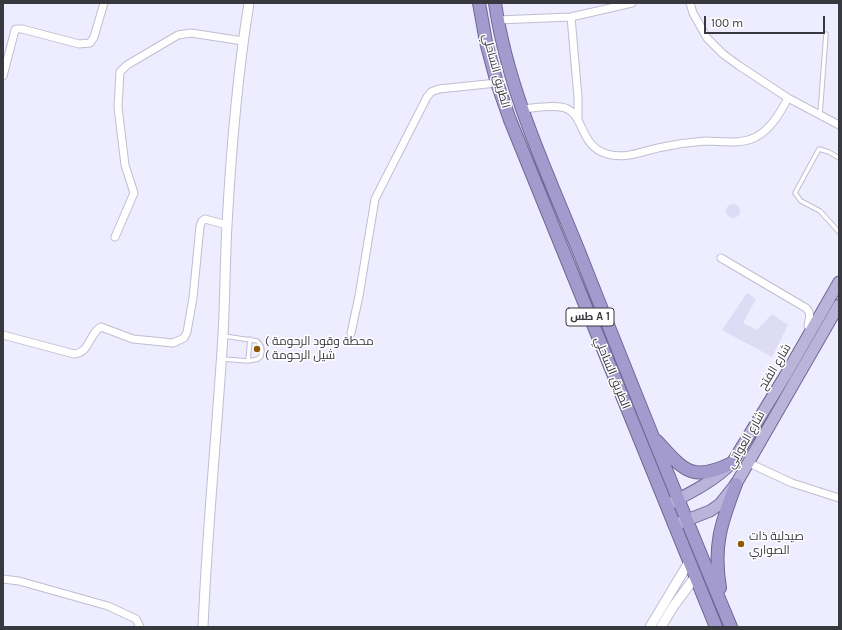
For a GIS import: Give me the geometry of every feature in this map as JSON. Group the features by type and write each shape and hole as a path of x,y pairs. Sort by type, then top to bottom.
{"highway":[{"name":"الطريق الساحلي","path":"480,3 486,42 497,83 513,127 716,627"},
{"name":"الطريق الساحلي","path":"496,3 506,58 522,109 652,436 731,627"},
{"path":"652,436 681,466 689,471 698,473 707,472 732,463"},
{"path":"722,607 718,577 718,537 724,515 736,484"}],"main road":[{"name":"شارع الفتح","path":"667,505 720,475 732,463 786,376 839,282"},
{"name":"شارع العواتي","path":"674,525 710,511 720,504 736,484 839,305"}],"street":[{"path":"3,76 16,29 22,29 79,44 90,43 94,37 104,3"},
{"path":"203,627 205,576 223,336 227,225 235,110 249,3"},
{"path":"498,20 571,17 608,6 632,3"},
{"path":"690,3 693,13 706,38 738,66 788,98 839,125"},
{"path":"571,17 578,97 578,118 586,138 593,147 605,154 617,157 628,156 663,147 693,142 746,141 757,137 768,128 780,114 788,98"},
{"path":"115,237 134,193 125,165 118,107 120,72 127,65 178,35 191,33 243,41"},
{"path":"351,333 359,296 375,199 427,97 432,92 439,89 497,83"},
{"path":"522,109 553,106 563,107 572,112 578,118"},
{"path":"3,335 74,354 79,354 84,350 97,330 102,327 132,339 174,343 180,341 184,338 187,332 193,298 200,226 202,221 205,219 227,225"},
{"path":"721,258 806,308 810,316 808,326 811,331"},
{"path":"749,463 792,483 839,498"},
{"path":"650,627 689,562"},
{"path":"661,627 673,607 695,577"},
{"path":"3,580 19,581 108,606 136,619 140,627"}],"lane":[{"path":"820,114 826,34"},
{"path":"839,158 829,152 819,149 795,193 801,201 820,211 839,232"},
{"path":"221,359 248,361 261,356 262,351 260,343 250,339 223,336"},
{"path":"248,361 250,339"}],"shaded area":[{"path":"733,204 738,206 740,211 738,216 733,218 728,216 726,211 728,206"},
{"path":"747,293 756,299 743,323 757,330 772,314 788,325 772,357 722,330"}],"place":[{"name":"( محطة وقود الرحومة ( شيل الرحومة","path":"257,349"},
{"name":"صيدلية ذات الصواري","path":"741,544"}]}
